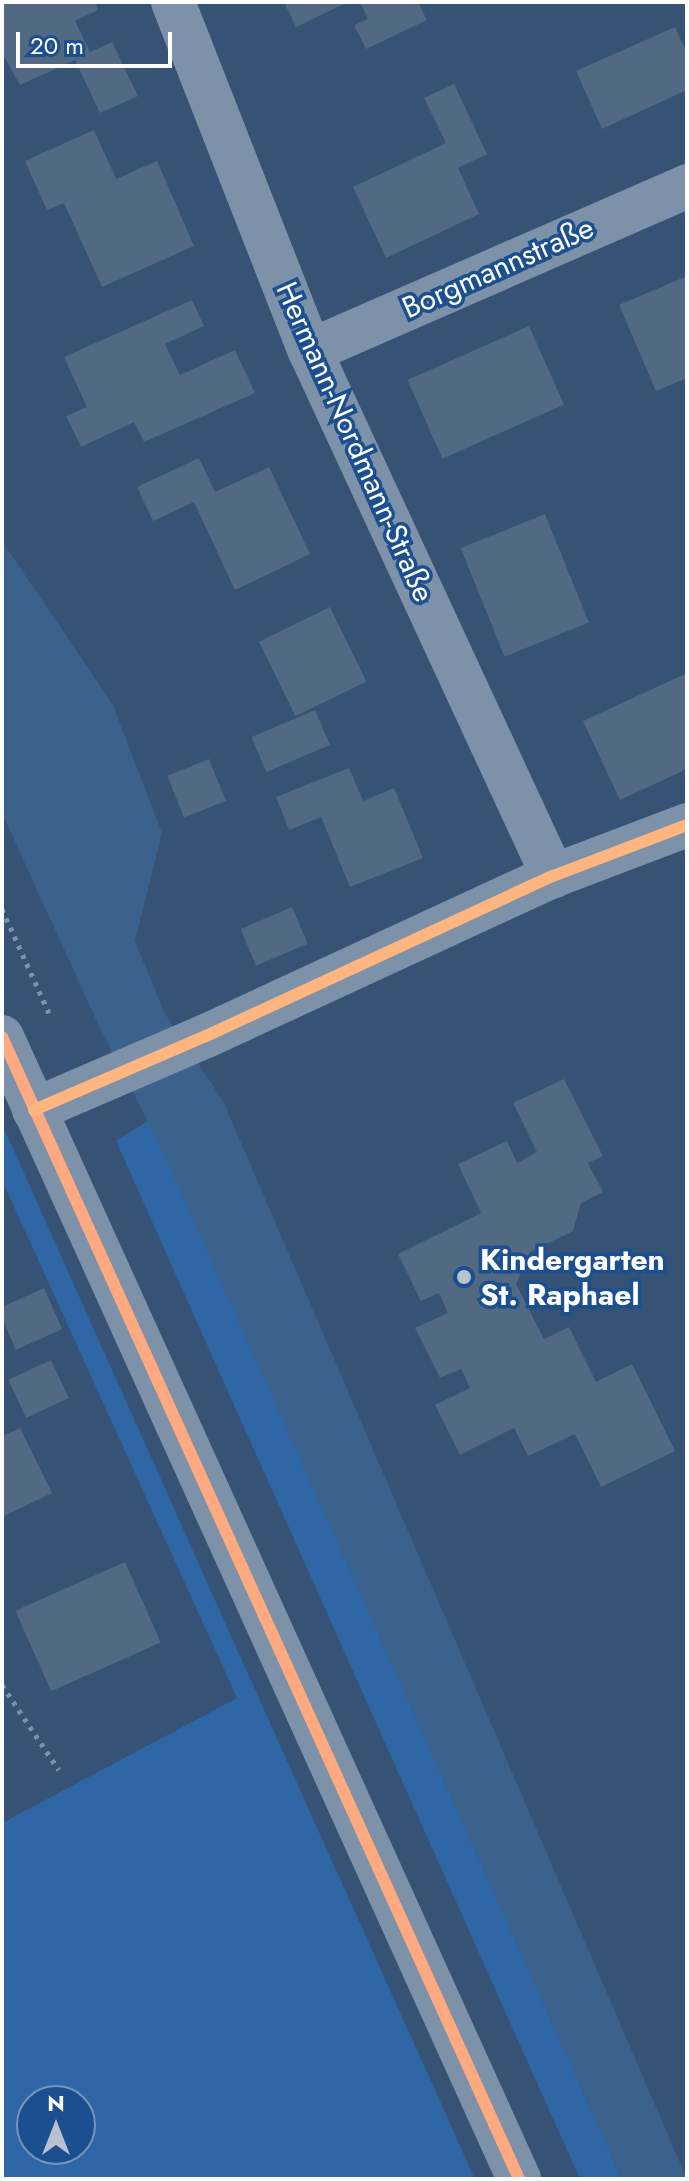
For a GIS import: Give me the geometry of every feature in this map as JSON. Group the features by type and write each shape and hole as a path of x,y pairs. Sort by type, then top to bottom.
{"street":[{"name":"Hermann-Nordmann-Straße","path":"173,2 310,351 553,876"},
{"name":"Borgmannstraße","path":"310,351 687,186"},
{"path":"34,1110 206,1036 553,876 687,825"},
{"path":"2,1037 519,2179"}],"path":[{"path":"2,1685 59,1770"}],"shaded area":[{"path":"2,541 113,705 162,833 135,941 164,1012 223,1101 687,2179 622,2179 157,1139 99,1026 2,813"},
{"path":"148,1121 622,2179 580,2179 116,1141"},
{"path":"2,1124 475,2179 2,2179 2,1823 237,1698 2,1180"}],"building":[{"path":"2,2 95,2 98,10 75,21 90,52 112,42 138,96 100,113 75,60 20,85 2,53"},
{"path":"284,2 348,2 296,27"},
{"path":"360,2 418,2 427,20 366,49 354,25 368,19"},
{"path":"675,27 687,53 687,90 602,129 576,71"},
{"path":"454,84 487,154 458,168 479,214 386,258 353,187 446,143 424,98"},
{"path":"94,130 116,179 157,161 194,246 102,287 64,203 47,210 25,161"},
{"path":"687,276 687,378 656,391 619,305"},
{"path":"192,300 204,326 165,344 180,375 235,350 255,393 144,442 134,422 81,447 66,416 87,407 64,357"},
{"path":"529,326 564,405 442,459 407,380"},
{"path":"199,458 215,492 269,467 310,554 235,590 194,502 153,521 137,487"},
{"path":"545,514 589,622 504,657 461,548"},
{"path":"330,607 366,682 295,716 259,642"},
{"path":"687,673 687,769 620,800 583,721"},
{"path":"315,710 330,745 266,772 251,737"},
{"path":"209,759 226,801 184,818 167,776"},
{"path":"349,768 363,801 394,788 423,858 350,887 321,817 289,830 276,797"},
{"path":"292,907 308,944 256,966 240,929"},
{"name":"Kindergarten St. Raphael","path":"564,1079 603,1156 588,1163 603,1192 581,1203 573,1231 530,1252 516,1284 544,1339 569,1327 596,1382 632,1364 675,1451 601,1487 575,1434 528,1456 514,1428 460,1455 435,1405 470,1388 461,1369 440,1378 415,1328 448,1313 439,1293 421,1301 398,1254 481,1213 458,1164 507,1141 517,1163 537,1152 513,1103"},
{"path":"44,1288 62,1329 16,1350 2,1318 2,1307"},
{"path":"51,1360 69,1398 26,1418 8,1380"},
{"path":"20,1428 52,1493 2,1517 2,1436"},
{"path":"125,1562 161,1642 51,1691 15,1611"}],"transit line":[{"path":"34,1110 206,1036 553,876 687,825"},
{"path":"2,1037 519,2179"}],"place":[{"name":"Kindergarten St. Raphael","path":"464,1277"}]}
